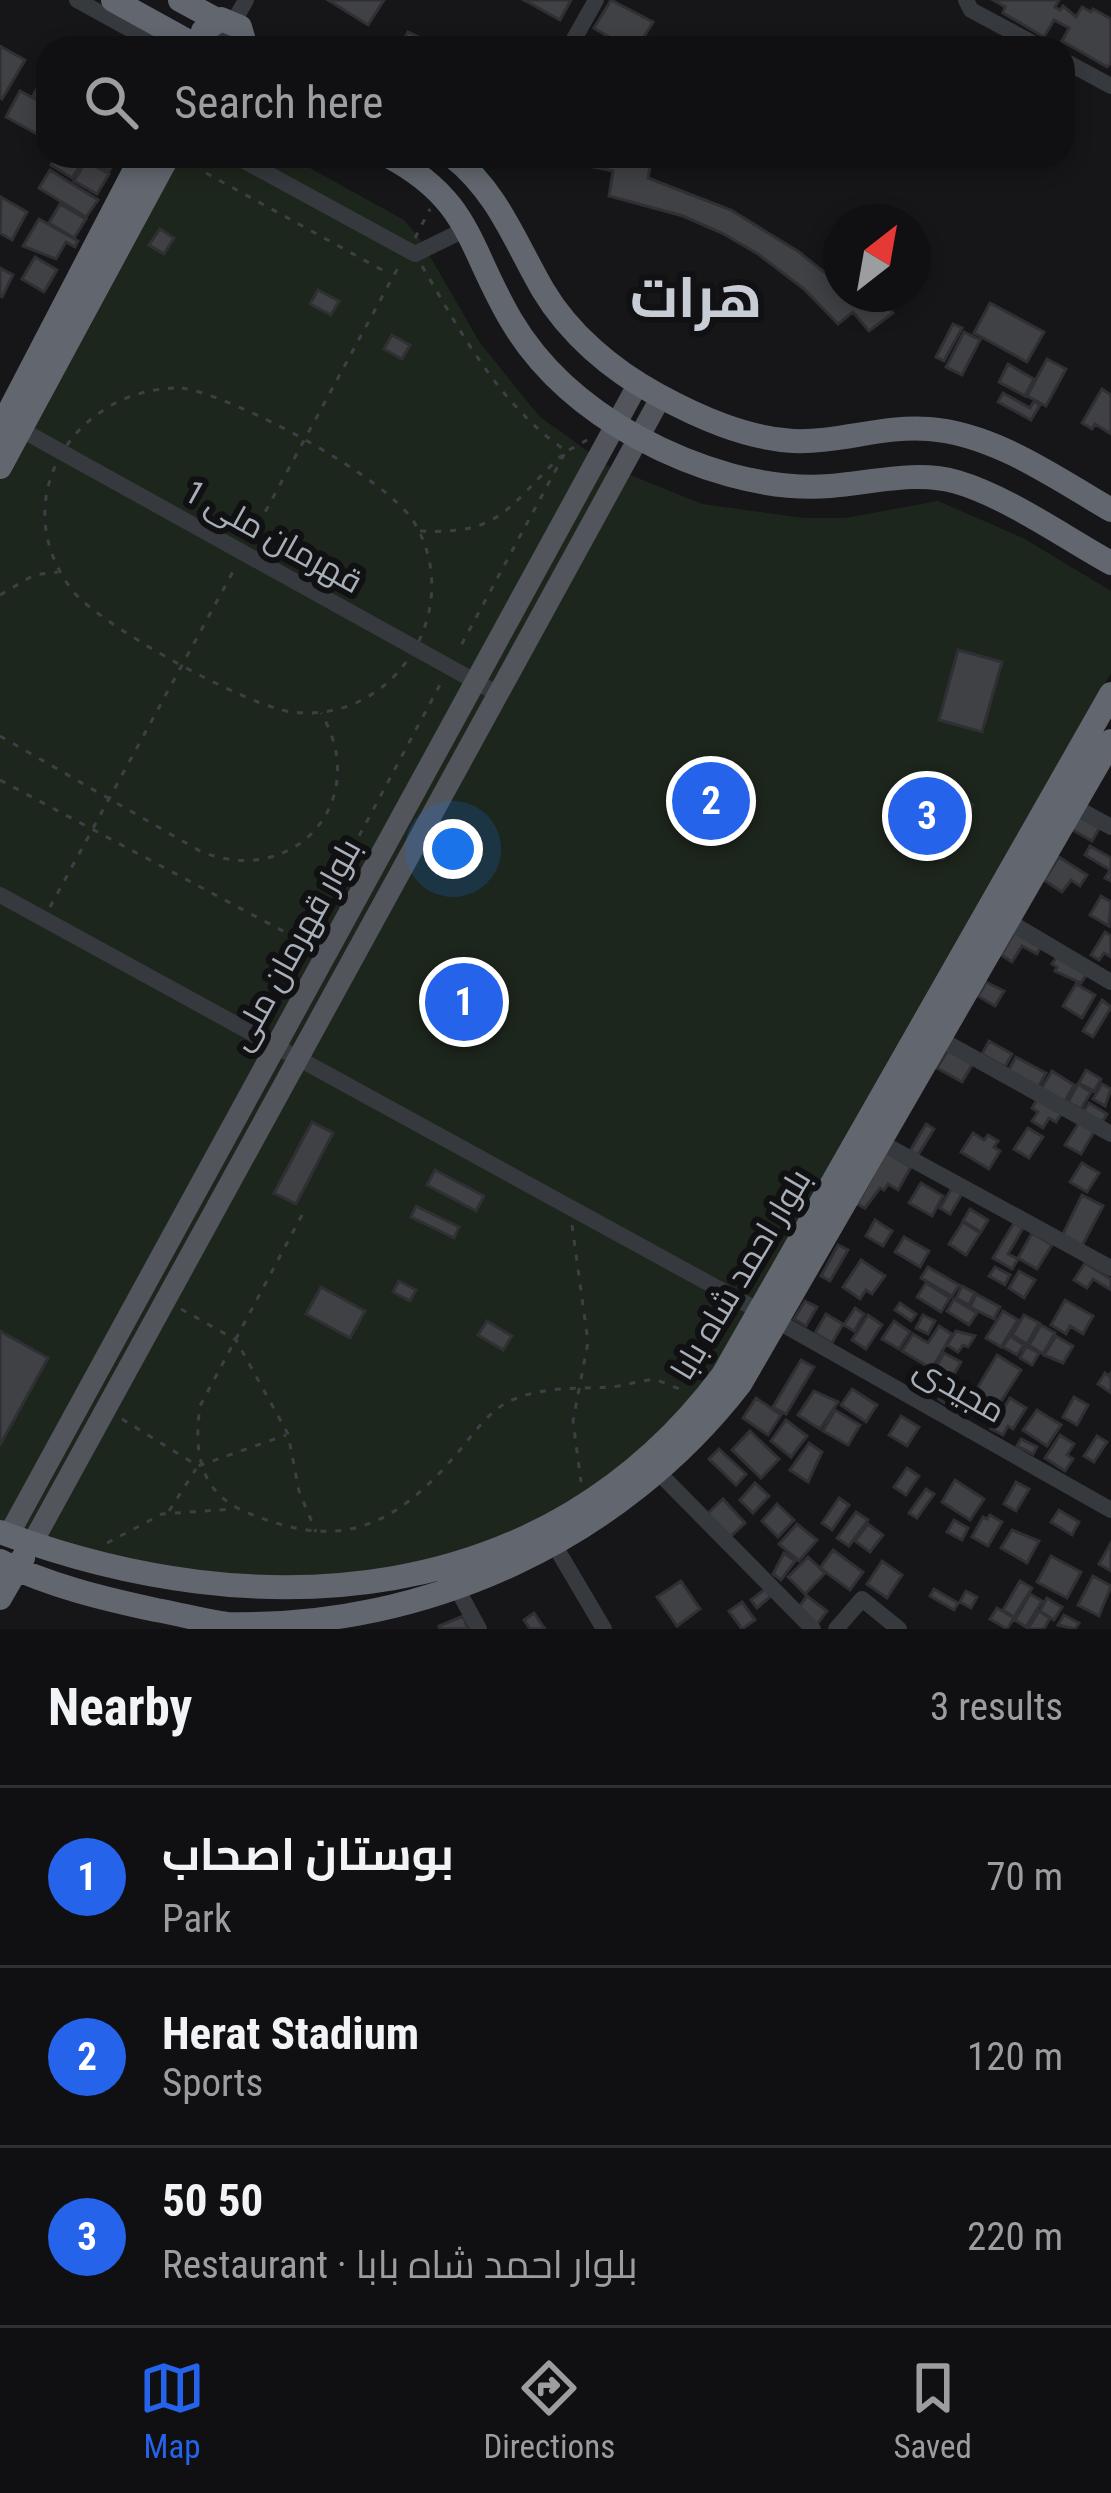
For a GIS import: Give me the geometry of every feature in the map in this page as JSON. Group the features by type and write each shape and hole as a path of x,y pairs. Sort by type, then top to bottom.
{"highway":[{"path":"113,0 230,30"},
{"path":"180,0 230,30"},
{"path":"0,467 6,424 136,168"},
{"path":"6,424 161,168"},
{"path":"406,168 440,191 468,228 493,286 537,358 592,410 639,438 683,460 777,484 823,487 917,476 955,481 1111,563"},
{"path":"463,168 494,200 546,295 575,332 661,397 731,428 795,441 929,429 968,436 1026,460 1111,510"},
{"name":"بلوار احمد شاه بابا","path":"9,1550 122,1603 230,1624 334,1626 460,1594 558,1551 660,1474 720,1409 1111,694"},
{"name":"بلوار احمد شاه بابا","path":"9,1550 230,1601 316,1602 394,1592 457,1576 590,1506 666,1440 770,1317 880,1142 1111,741"},
{"path":"0,1598 9,1550"}],"main road":[{"name":"بلوار قهرمان ملی","path":"9,1550 276,1046 638,384"},
{"path":"9,1550 106,1409 661,397"}],"street":[{"path":"77,0 142,36"},
{"path":"575,36 596,0"},
{"path":"966,0 971,10 1020,36"},
{"path":"1075,66 1111,86"},
{"path":"257,168 415,254 468,228"},
{"name":"قهرمان ملی 1","path":"6,424 498,694"},
{"path":"1073,806 1111,827"},
{"name":"مجیدی","path":"0,895 770,1317 1111,1510"},
{"path":"1006,920 1111,982"},
{"path":"938,1038 1111,1134"},
{"path":"880,1142 1111,1268"},
{"path":"660,1474 813,1629"},
{"path":"558,1551 604,1629"},
{"path":"460,1594 479,1629"},
{"path":"836,1629 862,1598 898,1629"}],"path":[{"path":"206,173 384,271"},
{"path":"415,254 492,381 530,426 566,452"},
{"path":"418,531 478,529 496,520 566,452 616,424"},
{"path":"259,1023 566,452"},
{"path":"0,595 34,575 60,572"},
{"path":"0,736 200,851 228,861 258,861 299,845 320,824 334,798 338,754 321,713"},
{"path":"0,780 327,954"},
{"path":"569,1206 588,1342 573,1421 580,1478 590,1506"},
{"path":"198,1466 195,1441 200,1406 302,1215"},
{"path":"165,1300 236,1340 288,1435 299,1491 316,1534"},
{"path":"104,1545 168,1513 238,1509 316,1534 380,1521 421,1492 487,1419 510,1401 560,1387 656,1380 705,1399"},
{"path":"106,1409 198,1466 238,1509"},
{"path":"168,1513 198,1466 288,1435"}],"shaded area":[{"path":"170,168 310,168 404,220 420,239 480,343 539,416 608,466 702,504 803,518 846,518 938,501 1023,538 1111,591 1111,673 715,1376 591,1500 361,1591 312,1599 235,1594 0,1522 0,474"}],"building":[{"path":"328,0 384,0 368,25"},
{"path":"524,0 571,0 560,20"},
{"path":"611,0 653,22 644,36 607,36 594,28"},
{"path":"993,0 1059,0 1055,7 1063,6 1076,17 1082,7 1093,9 1111,19 1111,63 1107,67 1075,49 1075,36 1065,36 1069,28 1054,20 1042,36 1003,13 1005,7"},
{"path":"0,46 25,60 2,99 0,98"},
{"path":"20,91 36,100 36,133 6,117"},
{"path":"56,168 79,168 72,178"},
{"path":"82,168 109,174 97,194 74,181"},
{"path":"599,168 650,168 648,178 731,210 823,271 823,309 758,254 722,233 683,216 609,196 613,171"},
{"path":"50,170 98,200 86,217 39,188"},
{"path":"1,197 27,212 12,240 0,233"},
{"path":"60,204 86,219 74,238 49,223"},
{"path":"39,219 78,241 75,247 66,242 56,259 23,246"},
{"path":"160,229 174,238 164,254 149,245"},
{"path":"35,257 57,270 44,292 22,279"},
{"path":"0,268 13,275 2,297 0,296"},
{"path":"318,290 339,301 331,315 310,304"},
{"path":"990,303 1044,332 1027,362 974,333"},
{"path":"826,312 853,312 838,324"},
{"path":"853,312 893,313 869,331"},
{"path":"953,324 962,328 944,361 936,357"},
{"path":"964,332 980,340 962,375 946,367"},
{"path":"392,335 410,345 402,359 384,349"},
{"path":"1047,359 1066,369 1046,406 1027,396"},
{"path":"1008,364 1034,379 1025,396 999,382"},
{"path":"1102,389 1111,395 1111,434 1095,424 1092,429 1082,423"},
{"path":"1003,393 1030,408 1034,401 1040,405 1031,420 998,402"},
{"path":"958,650 1002,662 982,732 939,720"},
{"path":"942,788 973,805 943,859 912,842"},
{"path":"1079,815 1100,827 1092,841 1071,829"},
{"path":"1090,846 1111,858 1111,881 1105,878 1110,870 1085,855"},
{"path":"1059,857 1087,875 1080,886 1071,880 1062,892 1044,880"},
{"path":"1101,896 1111,902 1109,926 1090,915"},
{"path":"1015,931 1041,946 1037,954 1022,946 1012,962 1001,955"},
{"path":"1105,932 1111,936 1111,957 1104,953 1099,960 1091,955"},
{"path":"1058,955 1087,974 1081,983 1055,971 1052,964"},
{"path":"986,982 1004,991 995,1006 978,996"},
{"path":"1076,984 1095,995 1082,1018 1063,1006"},
{"path":"1102,1000 1111,1007 1093,1037 1083,1031"},
{"path":"989,1041 1012,1054 1005,1067 982,1054"},
{"path":"949,1048 974,1062 962,1082 937,1068"},
{"path":"1016,1057 1046,1073 1038,1088 1008,1071"},
{"path":"1086,1070 1101,1079 1094,1091 1079,1083"},
{"path":"1052,1071 1074,1085 1064,1103 1041,1089"},
{"path":"1078,1084 1091,1092 1081,1109 1068,1102"},
{"path":"1102,1084 1111,1089 1105,1106 1093,1099"},
{"path":"1038,1098 1062,1113 1056,1122 1049,1118 1043,1128 1032,1121"},
{"path":"1089,1103 1107,1114 1102,1123 1083,1112"},
{"path":"1080,1121 1095,1130 1081,1154 1065,1145"},
{"path":"312,1122 333,1133 296,1204 274,1193"},
{"path":"926,1124 934,1129 918,1155 910,1151"},
{"path":"1028,1128 1043,1137 1029,1158 1014,1149"},
{"path":"973,1133 998,1141 994,1147 1000,1151 989,1169 961,1152"},
{"path":"886,1152 911,1167 898,1190 888,1184 880,1188 865,1208 857,1204"},
{"path":"1082,1163 1099,1173 1087,1192 1070,1182"},
{"path":"435,1170 484,1196 476,1211 427,1185"},
{"path":"921,1183 943,1196 932,1216 909,1203"},
{"path":"952,1188 962,1194 950,1214 940,1208"},
{"path":"1082,1195 1103,1206 1082,1246 1062,1236"},
{"path":"416,1206 459,1227 454,1238 411,1217"},
{"path":"970,1209 988,1220 981,1232 963,1221"},
{"path":"875,1220 892,1231 883,1246 866,1236"},
{"path":"963,1222 980,1233 966,1255 949,1244"},
{"path":"1014,1223 1023,1228 1008,1254 1018,1259 1012,1269 993,1258"},
{"path":"1032,1233 1052,1245 1037,1269 1018,1258"},
{"path":"904,1237 929,1251 920,1267 895,1252"},
{"path":"838,1245 848,1250 830,1281 821,1276"},
{"path":"861,1260 885,1276 872,1294 866,1290 860,1299 843,1287"},
{"path":"1085,1263 1111,1279 1111,1290 1093,1279 1087,1288 1074,1280"},
{"path":"928,1267 959,1285 952,1296 921,1278"},
{"path":"995,1267 1010,1275 1005,1285 989,1276"},
{"path":"1019,1271 1035,1280 1024,1298 1009,1288"},
{"path":"399,1281 416,1290 410,1301 393,1292"},
{"path":"926,1283 950,1298 941,1312 917,1297"},
{"path":"962,1286 975,1293 969,1305 956,1298"},
{"path":"321,1287 365,1311 350,1338 306,1314"},
{"path":"976,1294 1000,1307 994,1319 970,1307"},
{"path":"954,1299 977,1313 969,1325 947,1311"},
{"path":"1065,1300 1093,1316 1083,1334 1070,1326 1066,1334 1051,1325"},
{"path":"805,1301 817,1307 806,1326 794,1319"},
{"path":"900,1303 916,1314 911,1321 895,1310"},
{"path":"855,1308 864,1314 854,1331 844,1325"},
{"path":"1003,1311 1018,1320 1001,1347 986,1338"},
{"path":"826,1314 843,1324 832,1343 815,1333"},
{"path":"868,1315 882,1325 866,1349 852,1340"},
{"path":"923,1315 935,1321 928,1334 916,1328"},
{"path":"1024,1315 1039,1323 1027,1344 1012,1335"},
{"path":"487,1321 512,1336 503,1350 478,1335"},
{"path":"894,1321 910,1332 899,1349 882,1339"},
{"path":"1041,1325 1055,1333 1043,1354 1029,1345"},
{"path":"939,1326 952,1334 932,1369 902,1351 913,1334 928,1343"},
{"path":"0,1331 48,1358 0,1445"},
{"path":"956,1331 975,1336 958,1352 947,1345"},
{"path":"1010,1336 1024,1345 1017,1355 1003,1347"},
{"path":"1056,1336 1073,1346 1063,1363 1044,1355"},
{"path":"1026,1346 1039,1353 1032,1365 1020,1358"},
{"path":"944,1353 961,1362 949,1383 932,1373"},
{"path":"997,1355 1021,1370 998,1406 975,1392"},
{"path":"801,1360 814,1367 786,1414 773,1407"},
{"path":"1105,1373 1111,1373 1111,1393 1098,1384"},
{"path":"947,1388 967,1401 960,1413 939,1399"},
{"path":"852,1389 877,1405 866,1422 841,1405"},
{"path":"814,1391 838,1402 820,1429 798,1415"},
{"path":"1074,1397 1088,1405 1077,1425 1063,1417"},
{"path":"756,1398 781,1415 768,1435 743,1418"},
{"path":"1010,1398 1026,1408 1013,1429 1008,1426 1003,1435 991,1429"},
{"path":"835,1410 860,1425 848,1445 823,1431"},
{"path":"1037,1410 1061,1425 1047,1446 1023,1430"},
{"path":"901,1416 919,1427 907,1446 889,1435"},
{"path":"786,1420 807,1436 791,1457 771,1441"},
{"path":"750,1431 779,1459 761,1478 732,1450"},
{"path":"1060,1435 1074,1444 1067,1455 1073,1459 1065,1471 1045,1458"},
{"path":"1097,1436 1107,1442 1094,1462 1084,1456"},
{"path":"1021,1439 1037,1447 1033,1454 1017,1446"},
{"path":"809,1443 822,1452 808,1482 790,1470"},
{"path":"719,1449 746,1474 736,1485 709,1459"},
{"path":"907,1468 919,1476 906,1495 894,1487"},
{"path":"955,1480 984,1499 970,1520 942,1502"},
{"path":"1016,1482 1029,1489 1016,1511 1004,1504"},
{"path":"755,1483 769,1496 753,1513 740,1500"},
{"path":"926,1489 934,1494 917,1518 909,1513"},
{"path":"839,1498 849,1505 832,1530 822,1523"},
{"path":"723,1499 745,1523 728,1539 706,1515"},
{"path":"777,1504 794,1520 778,1537 762,1521"},
{"path":"1059,1510 1079,1522 1072,1535 1051,1522"},
{"path":"856,1512 868,1520 849,1546 837,1538"},
{"path":"990,1515 1002,1522 988,1546 972,1537 983,1517"},
{"path":"954,1520 968,1528 962,1540 947,1532"},
{"path":"797,1524 817,1540 799,1561 779,1544"},
{"path":"868,1524 883,1535 870,1552 855,1541"},
{"path":"1012,1530 1039,1541 1027,1563 1001,1548"},
{"path":"1111,1543 1111,1571 1099,1564"},
{"path":"833,1550 863,1572 850,1590 820,1568"},
{"path":"784,1553 795,1561 781,1580 773,1574"},
{"path":"1051,1556 1081,1572 1067,1598 1037,1582"},
{"path":"808,1557 825,1573 805,1594 788,1577"},
{"path":"882,1561 902,1575 887,1598 867,1584"},
{"path":"1093,1576 1111,1586 1099,1616 1078,1605"},
{"path":"681,1581 700,1609 677,1626 657,1597"},
{"path":"1020,1581 1032,1588 1014,1617 1003,1610"},
{"path":"765,1589 771,1596 757,1608 751,1600"},
{"path":"934,1589 958,1603 954,1610 930,1596"},
{"path":"966,1591 977,1597 971,1608 960,1602"},
{"path":"1030,1594 1042,1601 1026,1627 1015,1620"},
{"path":"807,1596 827,1611 815,1627 795,1612"},
{"path":"1047,1598 1062,1607 1054,1620 1040,1611"},
{"path":"742,1602 755,1620 742,1629 729,1611"},
{"path":"997,1608 1014,1618 1007,1629 990,1619"},
{"path":"1039,1611 1050,1618 1044,1629 1028,1629"},
{"path":"534,1613 545,1629 530,1629 524,1620"},
{"path":"1064,1615 1079,1623 1075,1629 1058,1625"},
{"path":"463,1616 468,1629 440,1629 439,1626"}],"place":[{"name":"Herat Stadium","path":"711,801"},
{"name":"50 50","path":"927,816"},
{"name":"بوستان اصحاب","path":"464,1002"}],"district":[{"name":"هرات","path":"696,297"}]}
